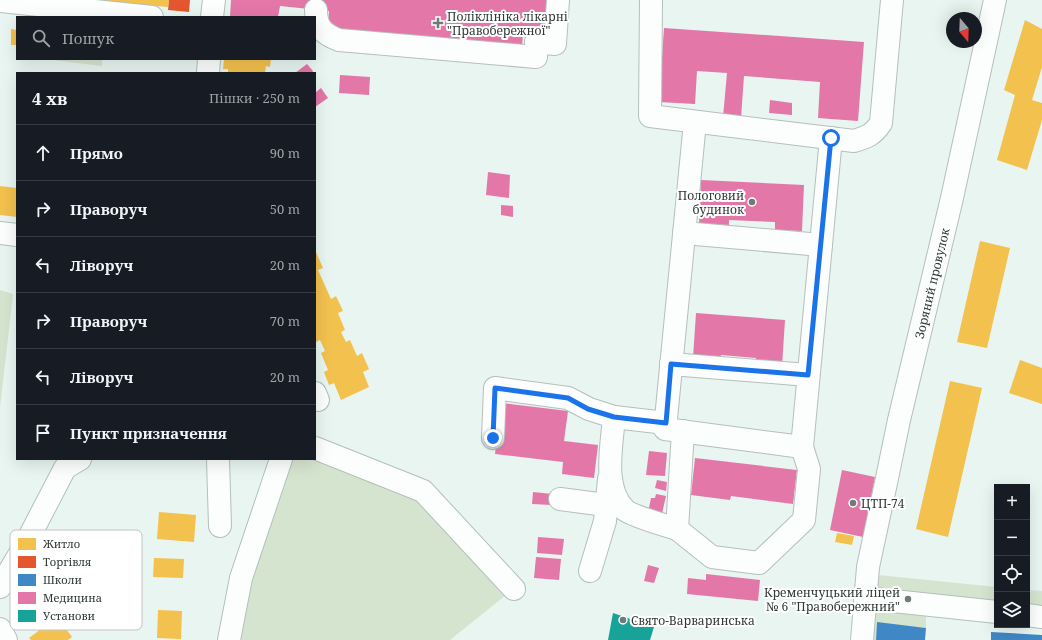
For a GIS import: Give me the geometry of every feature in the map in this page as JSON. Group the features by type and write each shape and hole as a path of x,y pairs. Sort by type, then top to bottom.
{"street":[{"path":"212,16 214,0"},
{"path":"316,10 316,19 321,28 329,36 339,40 536,57 536,42 555,44 558,0"},
{"path":"651,0 650,116 854,141 865,138 875,132 881,123 892,0"},
{"name":"Зоряний провулок","path":"862,640 868,567 899,420 952,198 995,0"},
{"path":"0,1 142,16"},
{"path":"208,72 209,60"},
{"path":"677,529 671,364 695,122"},
{"path":"609,478 614,494 625,510 677,529 712,557 759,563 804,520 809,469 802,447 831,138"},
{"path":"0,233 16,235"},
{"path":"684,233 821,245"},
{"path":"671,364 808,375"},
{"path":"493,438 495,388 568,398 588,409 614,417 802,447"},
{"path":"590,571 605,521 614,417"},
{"path":"316,448 423,491 514,589"},
{"path":"33,530 65,468 78,460"},
{"path":"218,460 220,526"},
{"path":"229,640 241,578 281,460"},
{"path":"560,499 606,504"},
{"path":"0,587 10,570"},
{"path":"865,598 994,612"},
{"path":"1030,615 1042,617"},
{"path":"0,629 6,640"}],"green space":[{"path":"52,60 102,60 102,66"},
{"path":"0,290 13,294 0,408"},
{"path":"316,459 418,495 506,595 450,640 228,640 291,460"},
{"path":"868,574 994,587 994,612 926,605 926,628 877,623 876,640 862,640"},
{"path":"1030,590 1042,591 1042,617 1030,615"}],"building: Житло":[{"path":"89,0 169,0 168,7 145,5 145,10"},
{"path":"1025,20 1042,29 1042,67 1032,100 1042,103 1042,120 1027,170 997,160 1015,95 1004,90"},
{"path":"11,29 16,30 16,45 11,45"},
{"path":"224,60 271,60 270,67 266,66 265,72 228,72 228,69 223,69"},
{"path":"0,186 16,188 16,217 0,215"},
{"path":"980,241 1010,248 987,348 957,342"},
{"path":"316,252 323,268 318,270 331,299 336,296 343,311 338,313 345,330 341,332 346,342 350,340 357,356 362,353 369,369 363,372 369,387 341,400 334,383 329,385 324,372 328,370 321,353 325,351 320,340 316,342"},
{"path":"1020,360 1042,368 1042,404 1009,393"},
{"path":"950,381 982,388 948,537 916,529"},
{"path":"159,512 196,515 194,542 157,539"},
{"path":"837,533 854,536 852,545 835,542"},
{"path":"154,558 184,559 183,578 153,577"},
{"path":"158,610 182,611 181,639 157,638"},
{"path":"40,630 67,630 72,637 68,640 31,640 29,638"}],"building: Торгівля":[{"path":"169,0 190,0 189,12 168,10"}],"building: Школи":[{"path":"877,622 926,628 925,640 876,640"},
{"path":"991,632 1042,635 1042,640 991,640"}],"building: Медицина":[{"name":"Поліклініка лікарні \"Правобережної\"","path":"231,0 551,0 547,35 523,33 522,48 328,29 329,11 280,6 278,16 230,16"},
{"path":"664,28 864,42 858,121 818,118 820,82 744,76 741,118 723,117 727,73 697,71 695,104 659,102"},
{"path":"307,64 313,71 312,72 296,72"},
{"path":"340,75 370,77 369,95 339,93"},
{"path":"321,88 328,98 316,106 316,92"},
{"path":"770,100 792,103 792,115 769,113"},
{"path":"488,172 510,175 509,198 486,195"},
{"name":"Пологовий будинок","path":"701,180 804,185 802,231 775,230 775,222 729,220 729,225 699,224"},
{"path":"501,205 513,206 513,217 501,215"},
{"path":"696,313 785,320 782,366 756,364 756,358 721,355 720,360 693,358"},
{"path":"501,403 568,411 564,441 598,445 594,478 562,474 563,462 495,454"},
{"path":"649,451 667,453 665,476 646,475"},
{"path":"695,458 797,470 793,504 731,496 730,500 691,495"},
{"name":"ЦТП-74","path":"842,470 875,477 863,537 830,530"},
{"path":"657,480 667,482 666,491 655,488"},
{"path":"533,492 553,494 552,505 532,504"},
{"path":"656,494 666,496 661,518 652,516 654,510 649,508 651,498 655,498"},
{"path":"538,537 564,539 562,555 537,553"},
{"path":"536,557 561,559 559,580 534,578"},
{"path":"648,565 659,568 654,583 644,581"},
{"path":"706,574 760,580 758,601 687,594 688,578 706,580"}],"building: Установи":[{"name":"Свято-Варваринська","path":"613,613 654,627 650,640 608,640"}],"place":[{"name":"Поліклініка лікарні \"Правобережної\"","path":"438,23"},
{"name":"Пологовий будинок","path":"752,202"},
{"name":"ЦТП-74","path":"853,503"},
{"name":"Кременчуцький ліцей № 6 \"Правобережний\"","path":"908,599"},
{"name":"Свято-Варваринська","path":"623,620"}],"route":[{"path":"493,438 495,388 568,398 588,409 614,417 666,423 671,364 808,375 831,138"}]}
